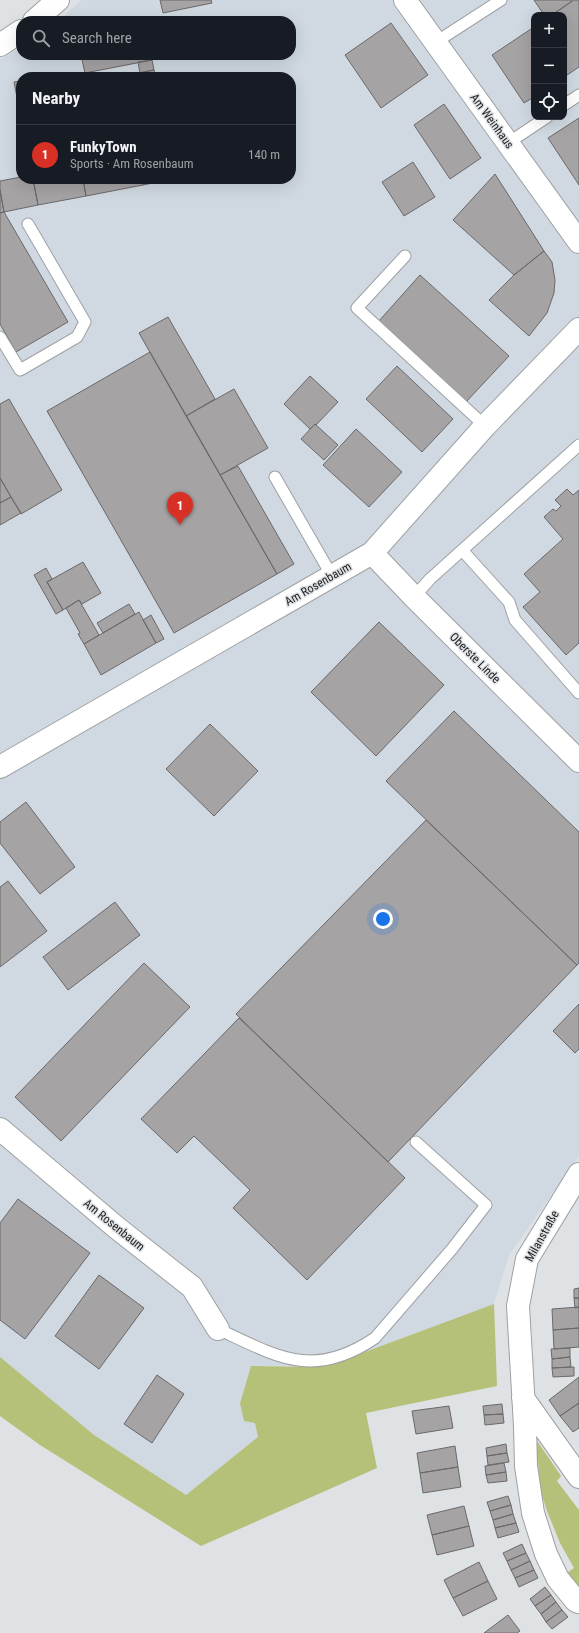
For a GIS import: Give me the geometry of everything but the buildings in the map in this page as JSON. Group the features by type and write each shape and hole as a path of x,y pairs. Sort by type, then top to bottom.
{"street":[{"path":"40,16 58,0"},
{"name":"Am Weinhaus","path":"405,0 579,242"},
{"path":"0,45 16,34"},
{"name":"Am Rosenbaum","path":"0,767 372,553 486,426 579,329"},
{"name":"Oberste Linde","path":"372,553 414,597 579,761"},
{"name":"Am Rosenbaum","path":"0,1129 117,1228 192,1286 218,1329"},
{"name":"Milanstraße","path":"579,1174 526,1259 518,1306 526,1466 533,1513 546,1554 558,1579 579,1602"},
{"path":"523,1398 579,1477"}],"lane":[{"path":"436,42 501,0"},
{"path":"567,103 579,95"},
{"path":"508,143 542,120"},
{"path":"0,337 20,370 77,337 85,322 28,224"},
{"path":"405,256 357,308 486,426"},
{"path":"414,597 430,579 579,445"},
{"path":"276,477 332,576"},
{"path":"462,550 509,602 515,620 579,693"},
{"path":"218,1329 277,1355 303,1362 320,1361 340,1356 360,1348 375,1338 452,1249 486,1205 416,1142"}],"shaded area":[{"path":"81,0 579,0 579,1156 509,1255 494,1304 338,1362 311,1367 251,1366 240,1401 244,1420 255,1423 258,1437 186,1495 94,1435 0,1357 0,59 16,51 16,60 296,60 296,16 64,16"}],"green space":[{"path":"494,1304 497,1386 366,1413 377,1468 201,1546 40,1445 0,1416 0,1357 94,1435 186,1495 258,1437 255,1423 244,1421 240,1403 251,1366 311,1367 338,1362"},
{"path":"531,1432 561,1476 557,1481 579,1510 579,1589 568,1572 574,1568 560,1543 547,1511 541,1492 538,1462 531,1460"}],"place":[{"name":"FunkyTown","path":"180,525"}]}
